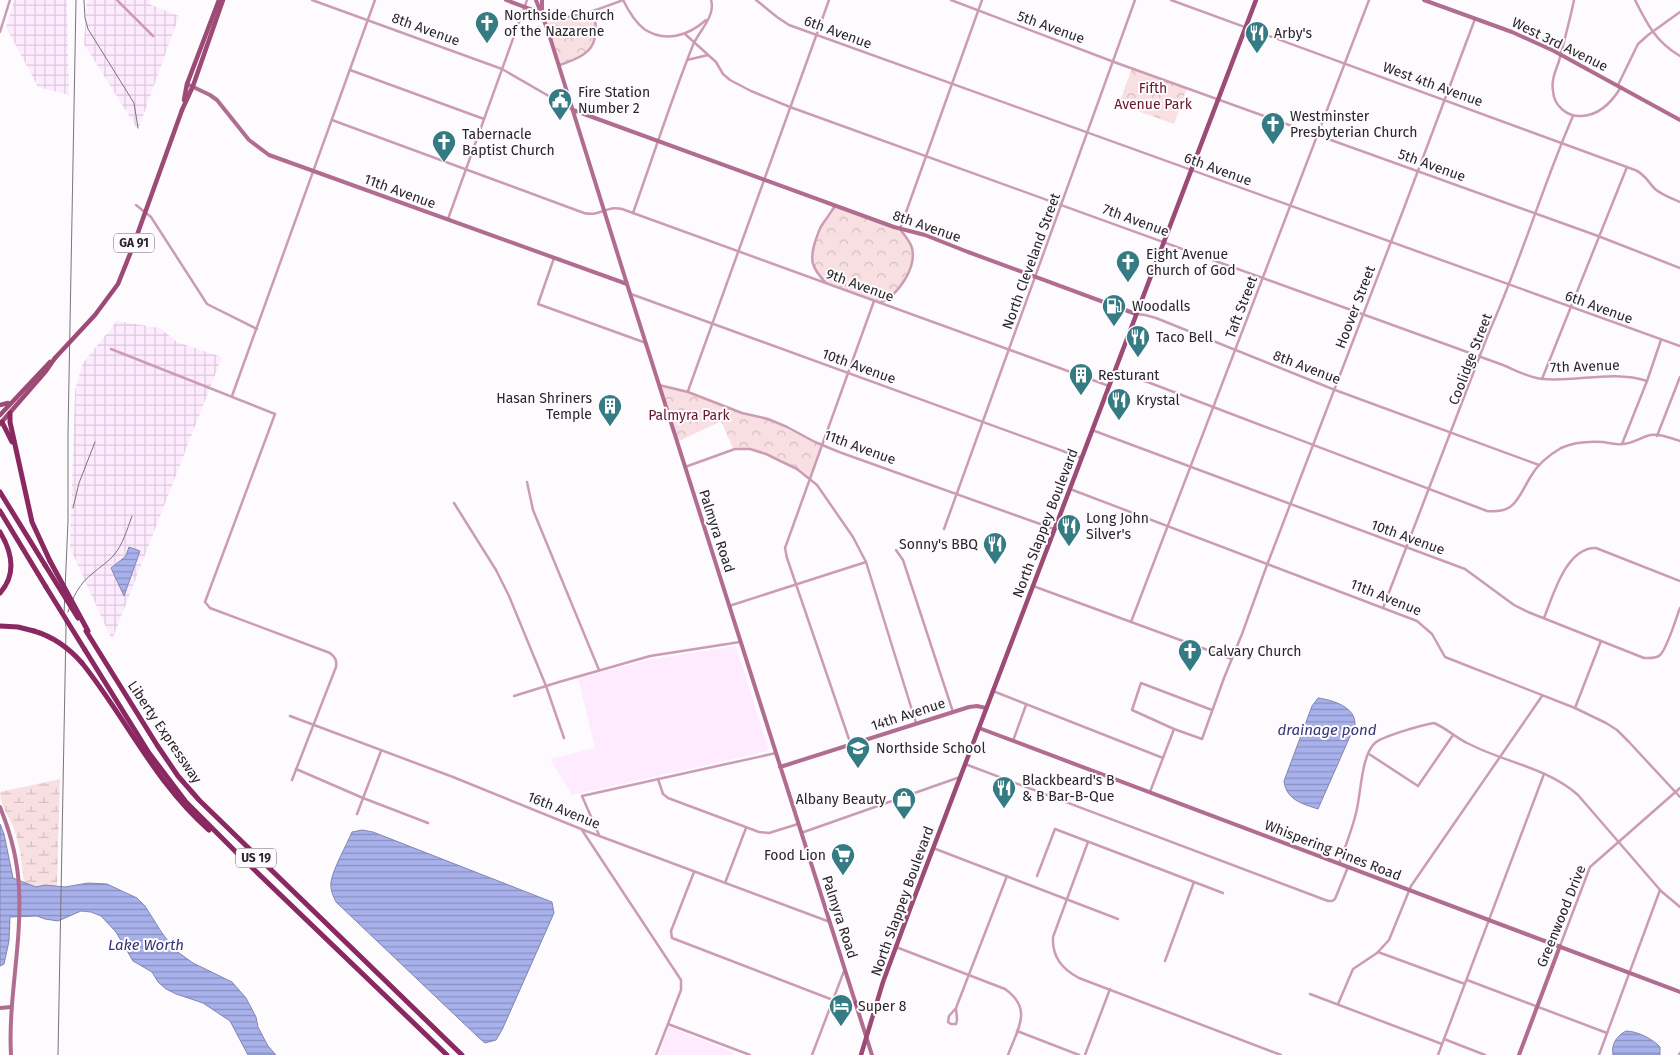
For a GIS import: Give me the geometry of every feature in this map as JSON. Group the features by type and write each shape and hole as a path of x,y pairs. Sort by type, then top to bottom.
{"highway":[{"path":"10,413 9,420 32,522 87,631"},
{"path":"1,420 16,450"},
{"path":"0,492 87,631"},
{"name":"Liberty Expressway","path":"0,511 149,753 186,802 447,1055"},
{"path":"0,532 10,550 11,559 7,582 0,593"},
{"path":"0,626 18,627 34,631 52,638 72,652 82,663 150,763 168,786 199,821 239,855"},
{"name":"Liberty Expressway","path":"87,631 90,639 156,745 193,794 229,832 462,1055"}],"main road":[{"name":"GA 91","path":"182,110 188,84 219,0"},
{"name":"GA 91","path":"1,420 13,399 55,358 94,315 118,284 182,110 193,86 223,0"},
{"name":"North Slappey Boulevard","path":"861,1055 896,947 933,848 1256,0"},
{"name":"GA 91","path":"1,420 10,413 46,372 55,358"},
{"path":"0,405 7,404 13,399"},
{"path":"856,1003 863,1009 870,1009 876,1006"}],"street":[{"path":"0,32 10,0"},
{"path":"117,0 153,36"},
{"name":"8th Avenue","path":"312,0 502,69 573,110 835,205 925,235 1136,314 1145,314 1156,318 1334,390 1539,465"},
{"path":"232,396 375,0"},
{"path":"506,0 554,18 594,11 623,0 635,19 644,28 665,36 686,34 698,27 709,17"},
{"path":"448,220 527,0"},
{"name":"Palmyra Road","path":"536,0 542,13 573,110 872,1055"},
{"name":"Palmyra Road","path":"542,0 542,13"},
{"path":"632,213 694,42 712,11 711,0"},
{"name":"6th Avenue","path":"756,0 782,21 816,35 1570,308 1680,346"},
{"path":"688,392 829,0"},
{"name":"5th Avenue","path":"951,0 1114,62 1318,134 1598,236 1680,268"},
{"path":"880,303 897,290 912,262 910,244 900,228 982,0"},
{"name":"North Cleveland Street","path":"944,529 1135,0"},
{"name":"West 4th Avenue","path":"1171,0 1626,166 1641,173 1657,191 1680,202"},
{"name":"Taft Street","path":"1131,622 1369,0"},
{"name":"West 3rd Avenue","path":"1424,0 1533,41 1680,120"},
{"path":"1574,0 1552,86 1554,97 1560,108 1573,116 1597,113 1610,102 1634,51 1642,40 1680,12"},
{"path":"1634,0 1657,39 1680,56"},
{"path":"558,66 581,58 593,45 596,32 594,11"},
{"name":"Hoover Street","path":"1174,729 1202,738 1476,18"},
{"name":"7th Avenue","path":"686,34 730,80 790,107 1480,358 1542,379 1615,375 1647,380"},
{"path":"687,60 708,55"},
{"path":"350,70 484,119"},
{"name":"11th Avenue","path":"188,84 216,100 240,131 260,150 269,155 627,284"},
{"name":"Coolidge Street","path":"1384,608 1490,332 1510,285 1535,213 1573,116"},
{"path":"332,120 584,213 594,214 604,210"},
{"path":"1542,379 1626,166"},
{"path":"136,205 151,217 208,304 256,329"},
{"path":"827,284 814,268 811,254 820,227 831,215 835,205"},
{"name":"9th Avenue","path":"604,210 617,208 632,213 1109,386"},
{"path":"554,258 538,304 646,343"},
{"name":"10th Avenue","path":"630,294 1082,458"},
{"path":"851,745 787,558 786,548 874,301"},
{"path":"1622,444 1661,340"},
{"path":"111,349 275,414 204,602 210,608 334,656 336,662 292,780"},
{"path":"1115,370 1487,511 1500,511 1510,508 1516,502 1539,465 1557,451 1578,443 1633,443 1650,435 1680,441"},
{"path":"1657,436 1680,378"},
{"name":"11th Avenue","path":"659,385 688,392 742,413 782,425 822,445 1054,530"},
{"name":"10th Avenue","path":"1092,430 1465,569 1528,612 1644,658 1658,656 1665,647 1680,608"},
{"path":"685,467 726,452 742,449 766,454 797,469 817,485 845,524 866,562 916,723"},
{"path":"527,482 533,510 599,670"},
{"name":"11th Avenue","path":"1070,489 1417,621 1432,634 1445,657 1575,708 1600,719 1617,730 1680,797"},
{"path":"454,503 505,586 546,686 564,738"},
{"path":"1544,618 1563,570 1589,548 1596,548 1680,581"},
{"path":"896,550 903,560 953,712"},
{"path":"729,606 866,562"},
{"path":"1033,586 1232,659"},
{"path":"1575,708 1601,641"},
{"path":"514,696 650,656 740,642"},
{"path":"1149,793 1174,729 1132,710 1141,683 1212,710"},
{"path":"993,691 1163,758"},
{"path":"1338,1004 1353,969 1378,952 1389,940 1409,890 1542,696"},
{"path":"1013,741 1026,704"},
{"name":"14th Avenue","path":"780,767 973,706 986,708"},
{"name":"16th Avenue","path":"290,716 694,872 830,922"},
{"path":"1339,864 1356,813 1362,773 1372,747 1379,740 1427,724 1434,724 1467,744 1558,780 1578,795 1660,890 1680,907"},
{"name":"Whispering Pines Road","path":"979,728 1680,992"},
{"path":"1369,754 1418,786 1454,735"},
{"path":"357,814 381,751"},
{"path":"599,835 582,796 776,752"},
{"path":"965,764 1328,901 1335,899 1348,867"},
{"path":"296,769 428,823"},
{"path":"1438,1055 1544,774"},
{"path":"802,833 960,777"},
{"path":"658,779 663,794 668,798 746,828 769,833 798,824"},
{"name":"Greenwood Drive","path":"1518,1055 1590,867 1680,788"},
{"path":"0,807 13,844 20,900 12,1007 11,1055"},
{"path":"581,828 681,980 681,987 656,1055"},
{"path":"725,883 746,828"},
{"path":"1038,876 1055,829 1223,893"},
{"path":"1088,842 1053,937 1053,948 1057,958 1067,971 1079,978 1281,1055"},
{"path":"933,848 1118,919"},
{"path":"694,872 671,934 672,938 833,1000"},
{"path":"956,1008 958,1020 956,1024 951,1024 948,1022 949,1016 956,1008 1007,876"},
{"path":"1165,961 1194,882"},
{"path":"1599,1055 1660,890"},
{"path":"896,947 1005,989 1018,1000 1022,1013 1018,1031 1008,1055"},
{"path":"1378,952 1465,984"},
{"path":"812,1055 845,969"},
{"path":"1466,980 1607,1034"},
{"path":"1085,1055 1110,989"},
{"path":"1310,994 1442,1044"},
{"path":"0,1008 12,1007"},
{"path":"668,1024 750,1055"},
{"path":"1018,1031 1079,1055"},
{"path":"1444,1039 1485,1055"}],"shaded area":[{"path":"14,0 67,0 69,95 38,87 6,27"},
{"path":"87,0 150,0 149,4 179,16 138,130 84,44"},
{"path":"117,321 160,328 177,342 222,357 112,640 70,548 75,390 83,363"},
{"path":"736,646 769,751 572,795 550,759 595,748 578,678 648,660"},
{"path":"669,1027 733,1052 734,1055 659,1055"}],"green space":[{"path":"594,11 595,34 589,50 579,57 558,65 542,14 561,17"},
{"name":"Fifth Avenue Park","path":"1132,68 1187,88 1174,124 1119,104"},
{"path":"835,205 900,229 910,244 913,258 908,273 898,287 880,303 827,284 819,275 813,263 812,254 823,224 831,215"},
{"name":"Palmyra Park","path":"659,386 683,391 730,409 768,420 821,445 810,477 793,466 764,452 733,448 721,421 677,442"},
{"path":"60,779 57,887 45,885 36,887 24,883 18,842 3,806 0,792"}],"water":[{"path":"129,547 140,551 124,596 111,568 126,556"},
{"name":"drainage pond","path":"1318,698 1337,703 1348,709 1352,713 1355,725 1318,809 1301,803 1292,797 1285,787 1284,781 1312,706"},
{"name":"Lake Worth","path":"0,824 4,834 13,878 36,887 45,885 65,887 88,883 107,884 137,898 145,906 175,950 193,963 232,982 246,998 268,1046 276,1055 248,1055 230,1021 203,1003 166,989 158,982 152,972 133,961 116,932 101,916 91,912 81,911 58,921 37,916 10,917 9,941 4,964 0,966"},
{"path":"362,830 373,832 552,902 554,913 496,1040 485,1043 478,1037 336,902 331,887 334,871 352,832"},
{"path":"1626,1031 1640,1034 1653,1041 1660,1047 1660,1055 1613,1055 1615,1041 1619,1035"}],"railway":[{"path":"58,1055 66,627 64,614 68,521 76,0"},
{"path":"84,0 88,29 134,103 138,128"},
{"path":"73,508 79,483 95,442"},
{"path":"68,612 75,595 88,577 117,551 125,537 132,516"}],"place":[{"name":"Northside Church of the Nazarene","path":"487,44"},
{"name":"Arby's","path":"1257,54"},
{"name":"Fire Station Number 2","path":"560,121"},
{"name":"Westminster Presbyterian Church","path":"1273,145"},
{"name":"Tabernacle Baptist Church","path":"444,163"},
{"name":"Eight Avenue Church of God","path":"1128,283"},
{"name":"Woodalls","path":"1114,327"},
{"name":"Taco Bell","path":"1138,358"},
{"name":"Resturant","path":"1081,396"},
{"name":"Krystal","path":"1119,421"},
{"name":"Hasan Shriners Temple","path":"610,427"},
{"name":"Long John Silver's","path":"1069,547"},
{"name":"Sonny's BBQ","path":"995,565"},
{"name":"Calvary Church","path":"1190,672"},
{"name":"Northside School","path":"858,769"},
{"name":"Blackbeard's B & B Bar-B-Que","path":"1004,809"},
{"name":"Albany Beauty","path":"904,820"},
{"name":"Food Lion","path":"843,876"},
{"name":"Super 8","path":"841,1027"}]}
